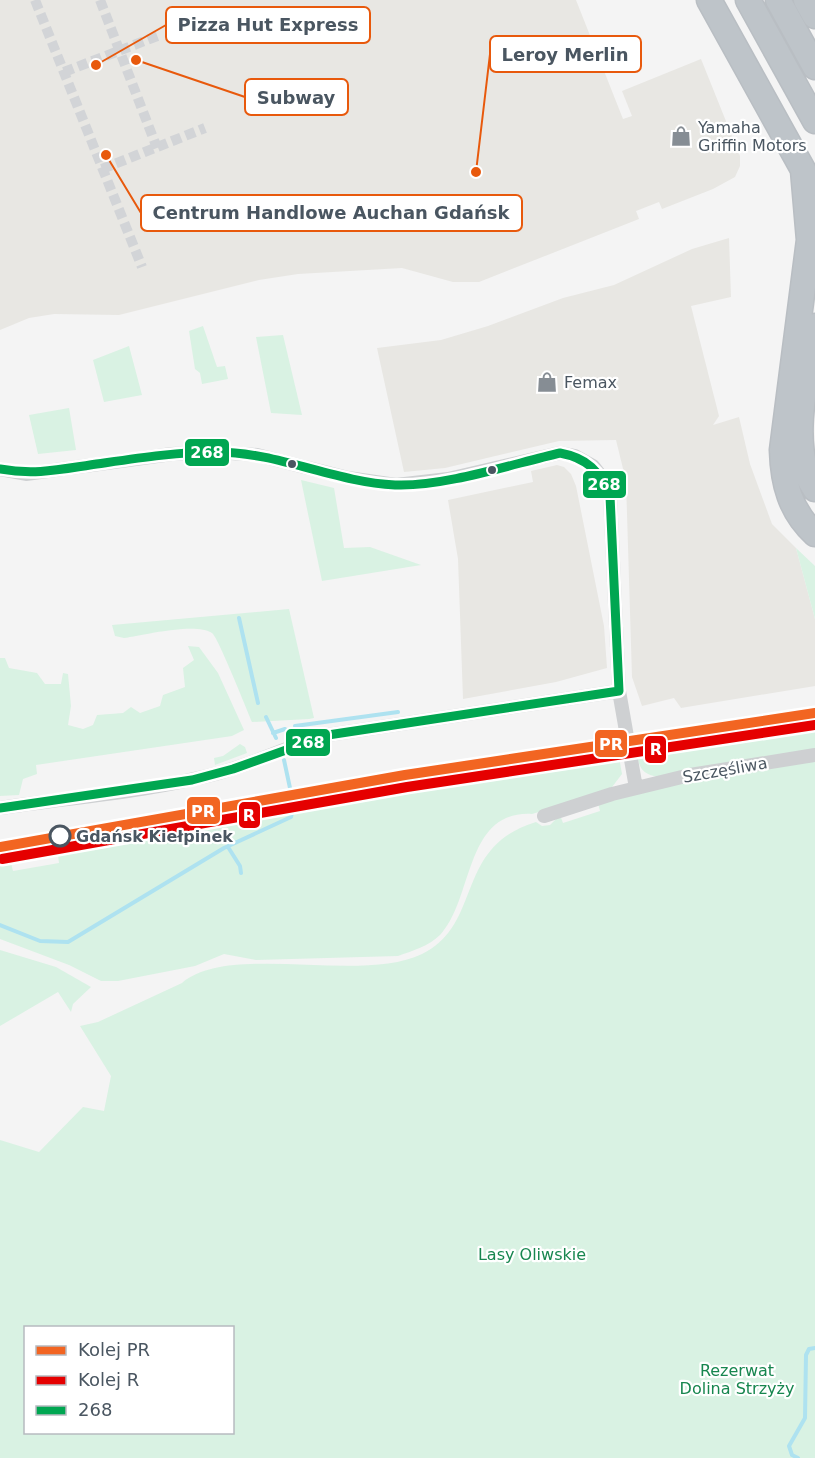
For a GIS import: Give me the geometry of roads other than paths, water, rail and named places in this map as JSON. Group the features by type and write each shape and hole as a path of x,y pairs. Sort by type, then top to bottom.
{"highway":[{"path":"710,0 815,192"},
{"path":"748,0 815,121"},
{"path":"778,0 815,67"},
{"path":"806,0 815,16"},
{"path":"802,170 809,240 782,450 783,470 791,504 815,534"},
{"path":"815,326 800,443 805,470 815,489"},
{"path":"805,395 810,406 815,435"},
{"path":"782,450 801,499 815,515"}],"street":[{"path":"0,469 26,474 172,454 218,452 257,455 348,478 396,485 448,479 550,454 575,456 593,466 604,480 610,496 620,691 636,788"},
{"path":"0,808 209,775 328,735 620,691"},
{"name":"Szczęśliwa","path":"543,816 636,788 717,770 815,755"}],"waterway":[{"path":"239,618 258,703"},
{"path":"295,726 398,712"},
{"path":"266,717 276,738"},
{"path":"273,733 285,729"},
{"path":"284,760 290,788"},
{"path":"0,925 40,941 68,942 224,848 291,817 293,807"},
{"path":"228,847 240,866 241,873"},
{"path":"798,1458 792,1455 789,1446 805,1418 806,1355 809,1349 815,1348"}],"tunnel":[{"path":"35,0 142,267"},
{"path":"100,0 157,148"},
{"path":"64,72 160,35"},
{"path":"102,169 205,128"}],"rail line":[{"name":"PR","path":"0,847 405,775 815,713"},
{"name":"R","path":"2,859 407,787 815,725"}],"place":[{"name":"Subway","path":"136,60"},
{"name":"Pizza Hut Express","path":"96,65"},
{"name":"Yamaha Griffin Motors","path":"681,136"},
{"name":"Centrum Handlowe Auchan Gdańsk","path":"106,155"},
{"name":"Leroy Merlin","path":"476,172"},
{"name":"Femax","path":"547,382"},
{"name":"Gdańsk Kiełpinek","path":"60,836"}],"park label":[{"name":"Lasy Oliwskie","path":"532,1254"},
{"name":"Rezerwat Dolina Strzyży","path":"737,1379"}]}
